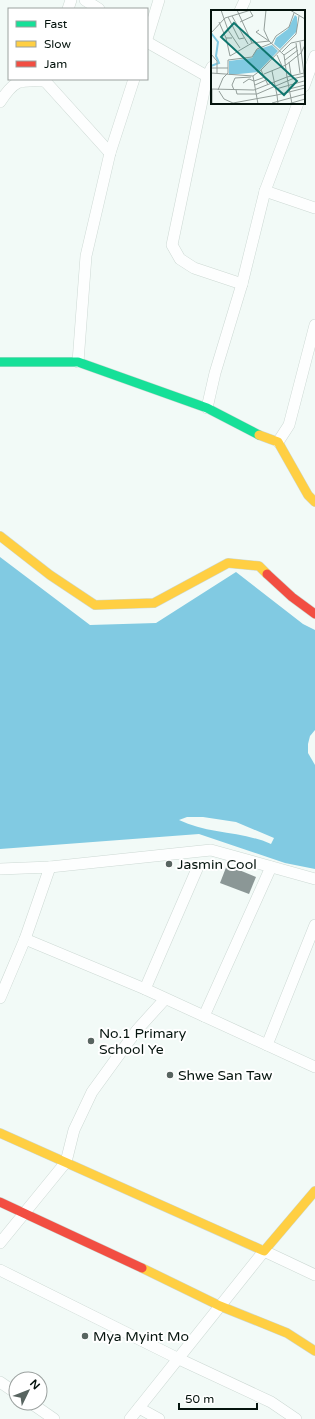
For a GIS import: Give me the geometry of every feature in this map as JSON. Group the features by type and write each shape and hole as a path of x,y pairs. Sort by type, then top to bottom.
{"street":[{"path":"86,0 98,8"},
{"path":"148,38 159,0"},
{"path":"240,10 245,0"},
{"path":"148,42 210,75 172,245 180,259 194,268 242,284"},
{"path":"305,83 315,56"},
{"path":"0,102 9,88 22,80 46,80 110,153"},
{"path":"78,362 86,256 110,153 134,80"},
{"path":"207,408 215,373 242,284 265,192 294,104"},
{"path":"265,192 315,208"},
{"path":"278,442 289,425 315,325"},
{"path":"0,362 78,362 207,408 255,433 278,442 308,495 315,502"},
{"path":"0,536 50,575 95,605 154,603 228,562 259,566 292,597 315,614"},
{"path":"0,868 50,867 211,850 315,879"},
{"path":"0,998 4,977 25,939 50,867"},
{"path":"204,1016 271,867"},
{"path":"145,989 197,869"},
{"path":"267,1045 315,925"},
{"path":"25,939 145,989 315,1067"},
{"path":"0,1243 26,1213 66,1162 74,1130 92,1092 137,1030 165,999"},
{"path":"0,1132 315,1275"},
{"path":"130,1419 264,1251 315,1191"},
{"path":"0,1202 220,1306 287,1334 315,1351"},
{"path":"0,1270 179,1359 271,1402 296,1419"},
{"path":"139,1408 159,1419"},
{"path":"42,1411 54,1419"}],"water":[{"path":"0,557 90,625 156,623 236,572 303,624 315,630 315,869 285,863 199,834 0,849","holes":["187,817 203,817 236,822 274,838 271,844 248,837 201,828 179,820"]}],"pier":[{"path":"315,730 315,765 308,753 308,744 310,736"}],"building":[{"path":"227,865 256,877 249,894 220,883"}],"traffic: fast":[{"path":"0,362 78,362 207,408 259,435"}],"traffic: slow":[{"path":"259,435 278,442 308,495 315,502"},
{"path":"0,536 50,575 95,605 154,603 228,563 259,566 267,574"},
{"path":"0,1133 264,1251 315,1191"},
{"path":"142,1268 220,1306 287,1333 315,1351"}],"traffic: jam":[{"path":"267,574 292,597 315,614"},
{"path":"0,1202 142,1268"}],"place":[{"name":"Jasmin Cool","path":"169,864"},
{"name":"No.1 Primary School Ye","path":"91,1041"},
{"name":"Shwe San Taw","path":"170,1075"},
{"name":"Mya Myint Mo","path":"85,1336"}]}
